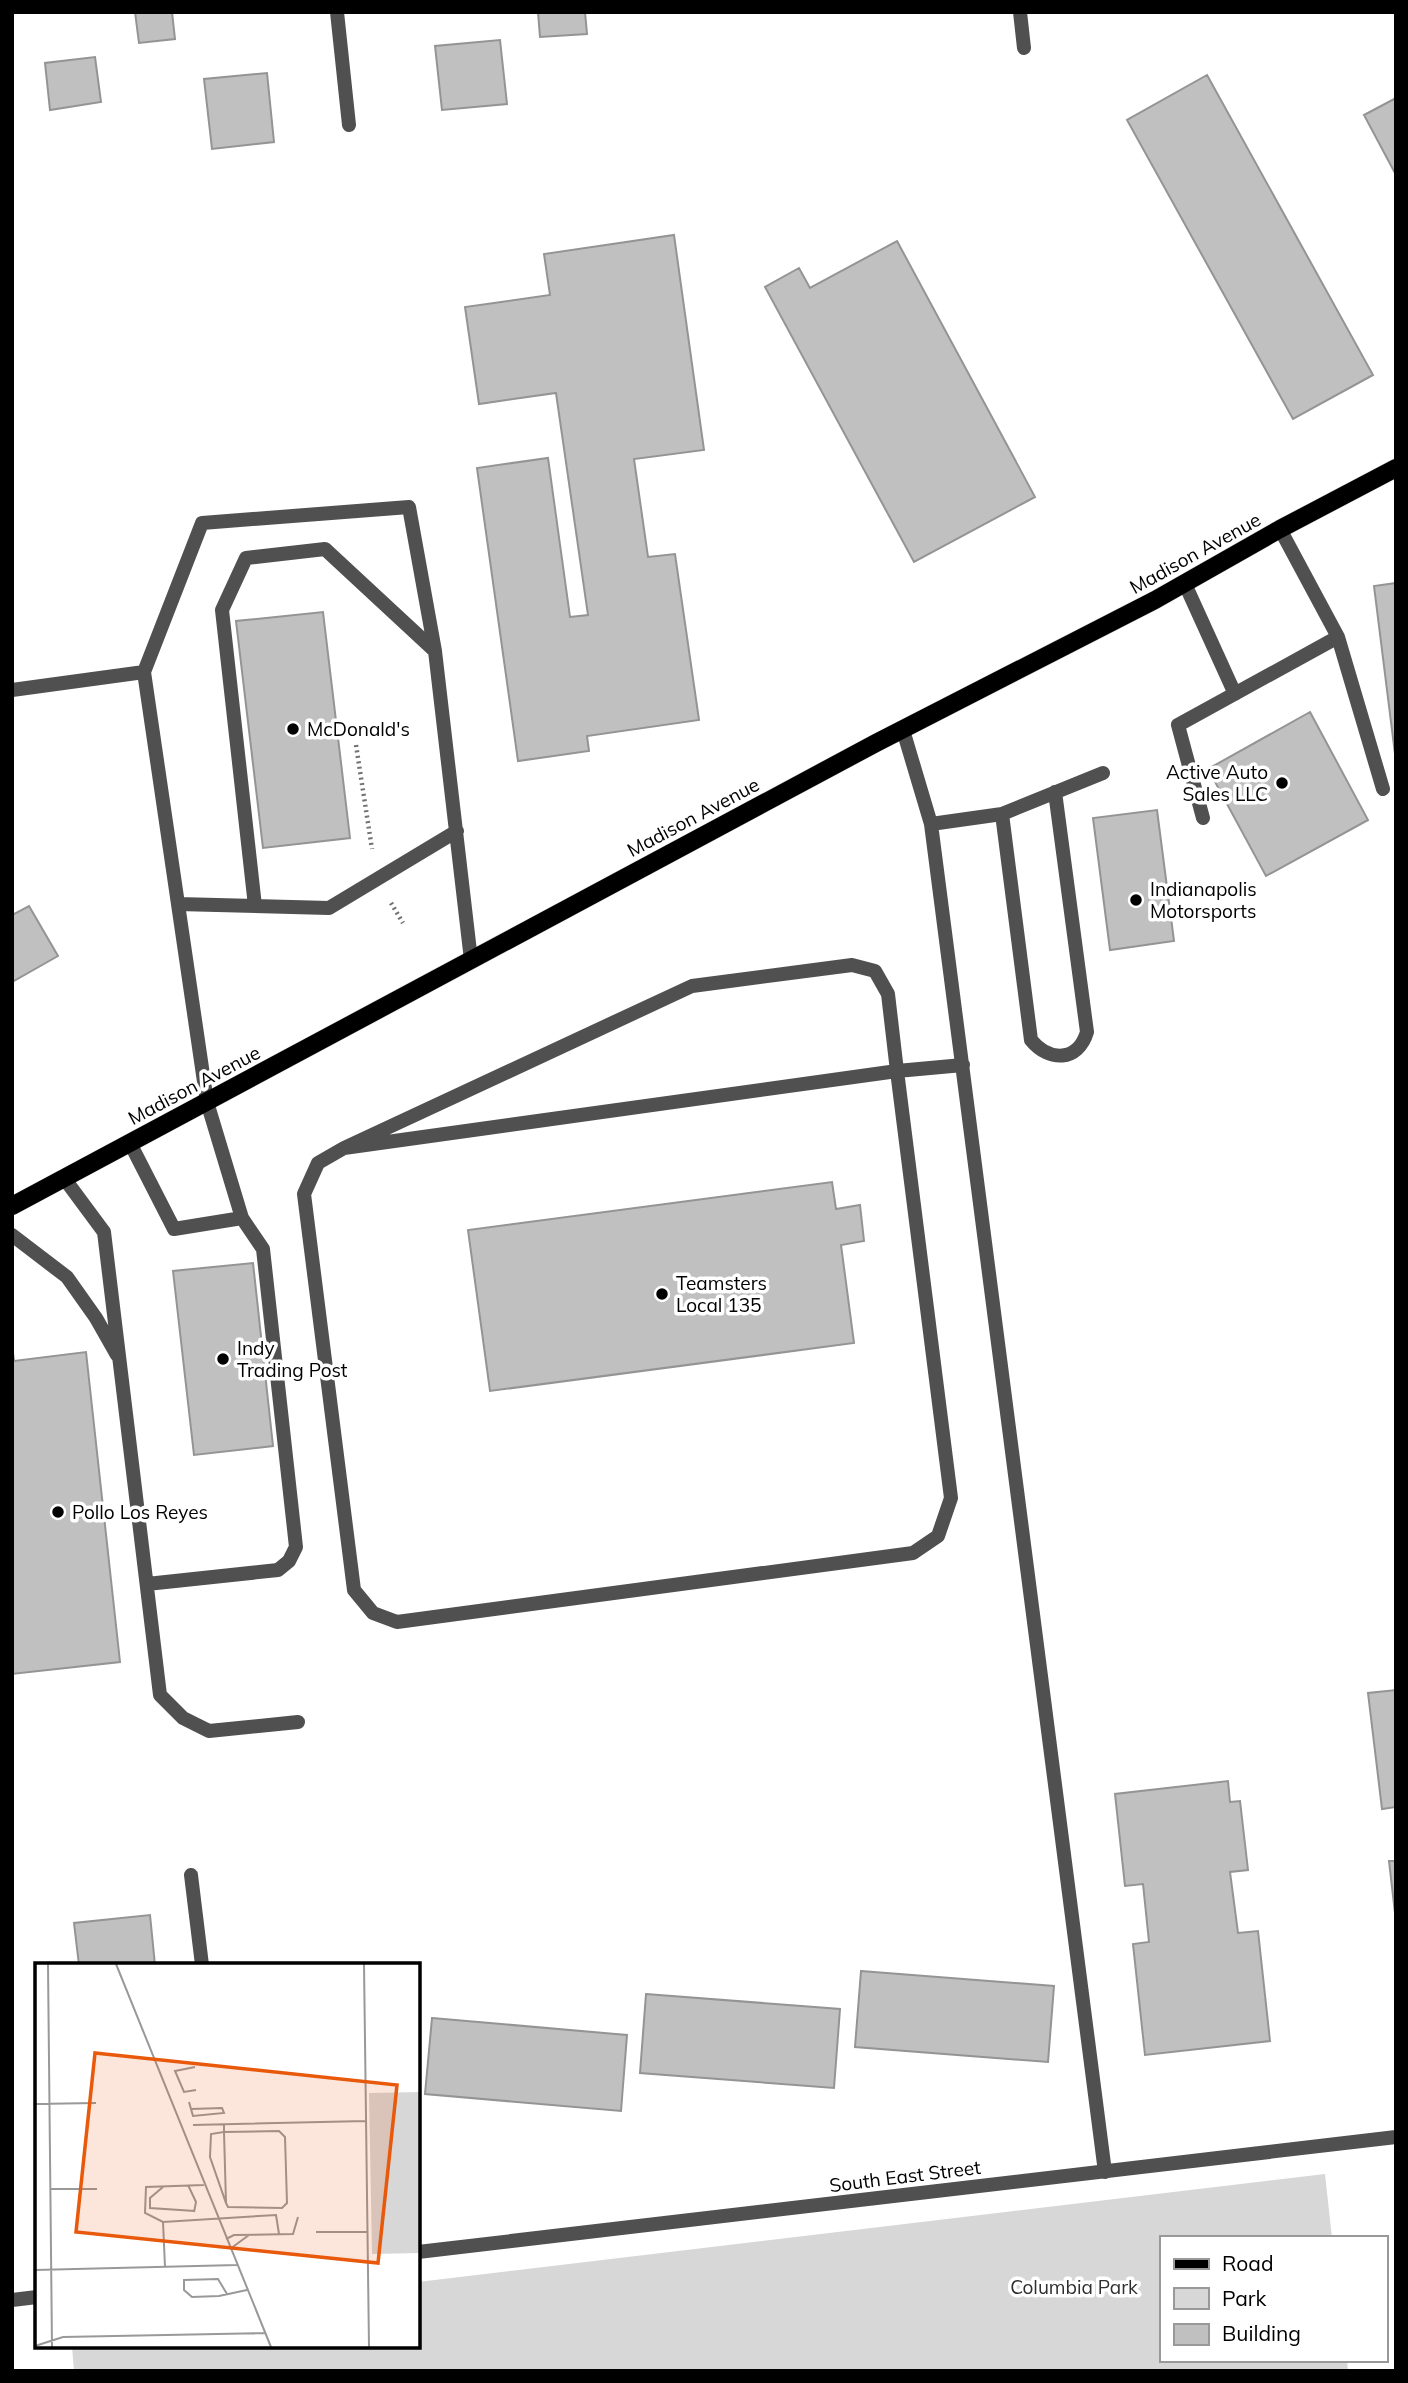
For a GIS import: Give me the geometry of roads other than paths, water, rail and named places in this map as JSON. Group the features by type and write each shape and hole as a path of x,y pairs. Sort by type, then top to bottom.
{"main road":[{"name":"Madison Avenue","path":"12,1206 903,730 1185,584 1280,529 1396,468"}],"street":[{"path":"337,12 349,125"},
{"path":"1020,12 1024,48"},
{"path":"147,1584 278,1570 289,1561 296,1547 263,1250 242,1218 207,1101 144,672 202,523 410,507 435,651 471,960"},
{"path":"1280,529 1338,637 1383,789"},
{"path":"255,906 222,610 246,558 326,549 435,651"},
{"path":"1185,584 1235,694"},
{"path":"1203,818 1178,725 1338,637"},
{"path":"12,690 144,672"},
{"path":"903,730 931,824 1105,2172"},
{"path":"931,824 1002,814 1103,773"},
{"path":"1002,814 1031,1040 1039,1050 1051,1056 1074,1053 1083,1045 1087,1032 1055,792"},
{"path":"178,904 330,908 457,831"},
{"path":"852,965 875,971 888,994 897,1071 951,1498 938,1536 912,1553 899,1555 397,1622 373,1613 354,1590 304,1194 318,1163 344,1148 692,986 852,965"},
{"path":"344,1148 897,1071 963,1065"},
{"path":"130,1143 174,1228 242,1218"},
{"path":"64,1178 104,1232 160,1695 183,1718 209,1731 298,1722"},
{"path":"12,1235 67,1277 96,1318 121,1362"},
{"path":"191,1875 202,1963"},
{"name":"South East Street","path":"420,2252 1396,2137"},
{"path":"12,2300 35,2297"}],"place":[{"name":"McDonald's","path":"293,729"},
{"name":"Active Auto Sales LLC","path":"1282,783"},
{"name":"Indianapolis Motorsports","path":"1136,900"},
{"name":"Teamsters Local 135","path":"662,1294"},
{"name":"Indy Trading Post","path":"223,1359"},
{"name":"Pollo Los Reyes","path":"58,1512"}],"park label":[{"name":"Columbia Park","path":"1074,2287"}]}
